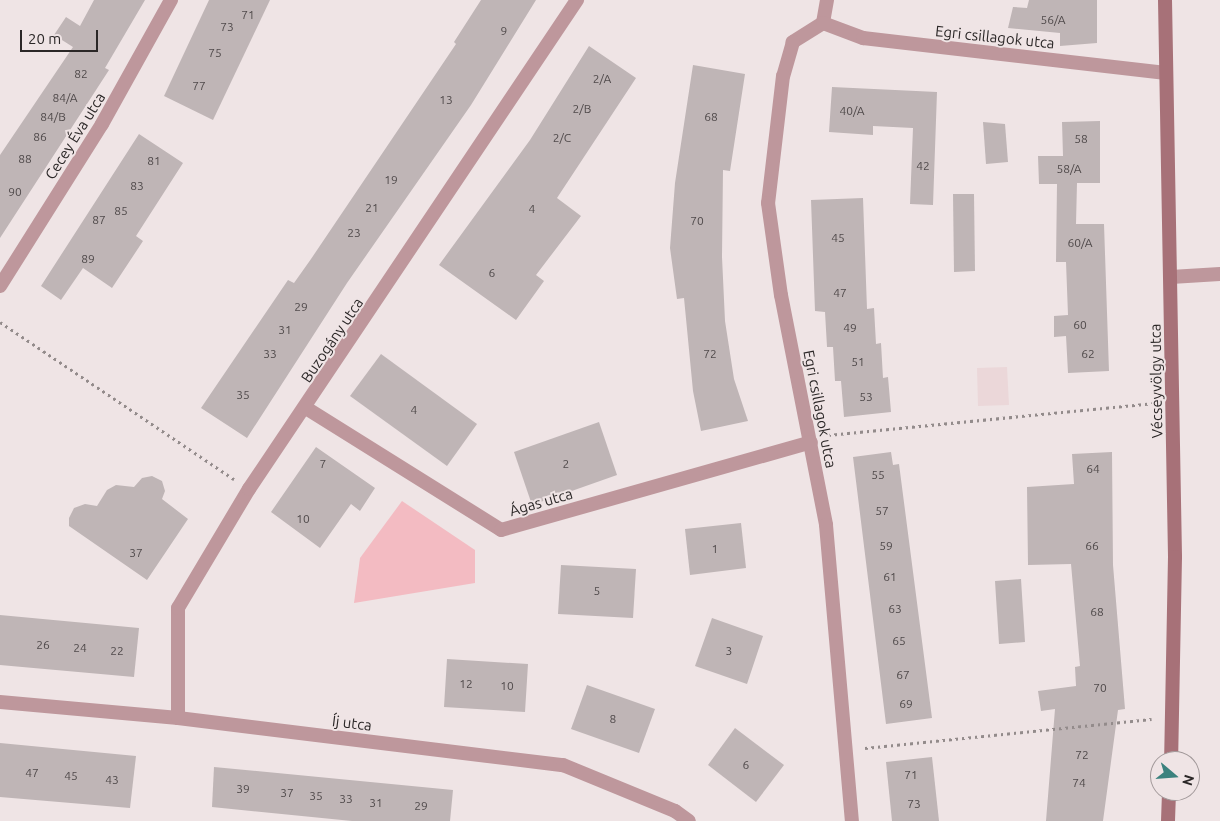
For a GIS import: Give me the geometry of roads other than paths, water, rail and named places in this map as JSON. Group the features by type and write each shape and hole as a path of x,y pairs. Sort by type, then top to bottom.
{"main road":[{"name":"Vécseyvölgy utca","path":"1165,0 1175,557 1171,751"},
{"path":"1168,821 1169,801"}],"street":[{"name":"Cecey Éva utca","path":"0,286 102,124 171,0"},
{"name":"Buzogány utca","path":"178,718 178,608 249,489 306,408 577,0"},
{"path":"823,23 827,0"},
{"name":"Egri csillagok utca","path":"852,821 826,525 781,295 768,203 783,76 793,42 823,23 863,38 1166,72"},
{"path":"1171,277 1220,274"},
{"name":"Ágas utca","path":"306,408 501,530 811,442"},
{"name":"Íj utca","path":"0,702 178,718 563,765 675,812 689,821"}]}
